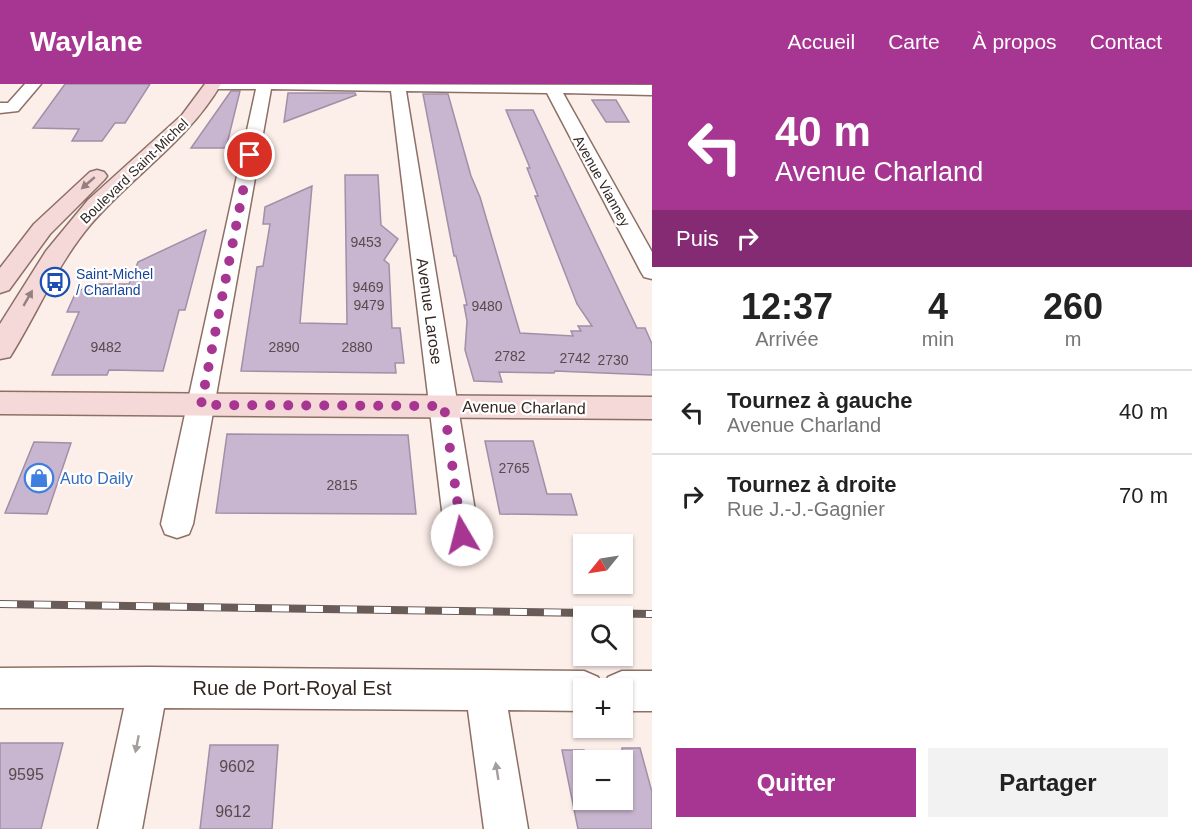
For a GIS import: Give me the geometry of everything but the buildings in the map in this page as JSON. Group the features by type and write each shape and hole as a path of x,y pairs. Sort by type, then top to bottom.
{"main road":[{"name":"Boulevard Saint-Michel","path":"0,285 59,210 153,129 174,107 189,84"},
{"name":"Boulevard Saint-Michel","path":"0,350 38,280 69,235 110,192 177,132 213,84"},
{"name":"Avenue Charland","path":"0,403 652,408"}],"street":[{"path":"6,108 33,84"},
{"path":"213,84 652,90"},
{"path":"177,524 264,86"},
{"name":"Avenue Larose","path":"398,87 462,535"},
{"name":"Avenue Vianney","path":"553,89 652,272"},
{"path":"120,829 148,687"},
{"name":"Rue de Port-Royal Est","path":"0,688 573,690"},
{"path":"485,690 506,829"},
{"path":"633,691 652,691"}],"railway":[{"path":"0,604 652,614"}],"place":[{"name":"Saint-Michel / Charland","path":"55,282"},
{"name":"Auto Daily","path":"39,478"}],"route":[{"path":"250,155 201,405 444,406 462,535"}]}
